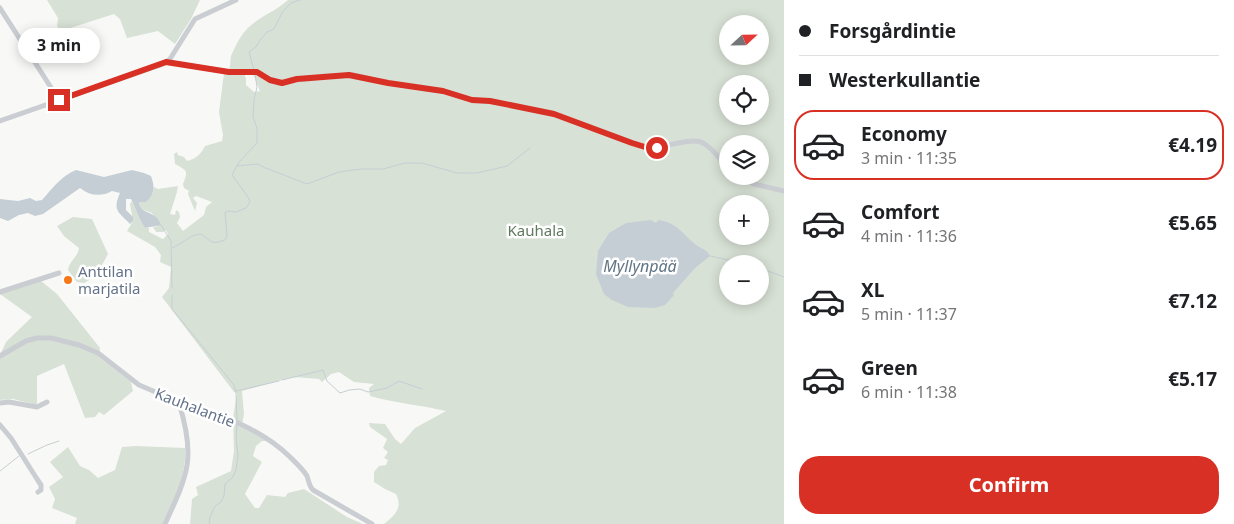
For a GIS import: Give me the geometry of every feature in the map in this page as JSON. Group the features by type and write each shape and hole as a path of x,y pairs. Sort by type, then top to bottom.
{"street":[{"path":"166,62 194,18 236,0"},
{"path":"0,8 59,100"},
{"path":"0,121 166,62 229,72 254,72 275,82 282,83 297,79 349,75 443,91 472,100 490,101 554,114 645,147 657,148 694,140 709,146 719,158"},
{"path":"758,185 784,191"},
{"path":"0,292 59,273"},
{"name":"Kauhalantie","path":"0,356 26,341 37,338 51,338 79,345 98,353 139,385 177,401 179,404 183,402 228,418 268,438 294,460 306,475 310,486 314,490 372,524"},
{"path":"0,403 8,402 37,407 47,402"},
{"path":"165,524 182,488 189,461 189,443 179,404"},
{"path":"0,425 11,438 41,485 41,490 38,492"}],"green space":[{"path":"47,0 200,0 191,19 175,44 158,31 127,38 120,19 114,14 61,31 57,26 58,18"},
{"name":"Kauhala","path":"288,0 784,0 784,524 384,524 397,511 399,503 396,494 374,482 374,472 379,466 386,465 388,460 384,458 388,452 383,448 387,439 370,427 369,423 385,424 395,439 401,444 415,428 446,411 370,396 369,388 374,384 354,382 339,372 331,374 322,382 319,379 293,377 242,391 244,414 242,425 268,441 262,441 256,446 253,456 262,462 245,494 255,508 259,508 267,495 285,497 288,493 304,489 347,517 363,524 190,524 192,499 198,495 196,487 231,471 234,451 233,418 237,393 234,392 162,297 169,288 171,267 160,262 161,255 155,247 127,231 133,221 130,204 132,201 145,228 149,228 149,232 163,239 168,234 166,230 156,232 153,227 158,226 152,213 142,209 139,204 140,202 146,202 153,193 154,187 158,189 178,186 170,214 175,215 176,210 179,212 180,217 177,223 183,231 204,215 206,207 212,202 196,196 193,198 197,203 195,211 188,194 189,191 184,188 183,184 186,172 175,164 174,154 177,152 178,155 184,157 187,161 198,156 205,146 222,141 223,135 219,112 224,73 244,73 246,85 254,92 260,91 253,74 228,71 231,56 240,38 257,21"},
{"path":"73,217 92,219 108,254 96,276 84,283 77,282 68,270 79,248 64,236 57,226"},
{"path":"41,281 57,294 100,348 99,357 131,382 133,391 104,415 99,412 95,417 85,418 64,364 37,376 37,405 13,399 0,400 0,355 6,342 32,317 0,294"},
{"path":"68,447 80,466 89,470 98,478 115,470 122,447 185,448 182,478 165,524 75,524 77,518 52,508 55,499 49,487 63,477 50,462"}],"water":[{"path":"76,170 104,177 132,170 151,176 154,187 153,193 146,202 140,202 139,204 142,209 156,217 161,225 145,228 131,199 126,199 126,210 133,217 133,221 130,224 117,208 120,193 112,191 96,195 80,188 43,214 35,216 28,213 8,221 0,218 0,199 18,201 30,198 36,201 42,200 62,179"},
{"name":"Myllynpää","path":"651,220 656,223 659,220 665,221 675,226 710,256 695,268 665,305 655,308 628,307 604,294 596,274 598,251 609,233 626,223"}],"waterway":[{"path":"254,70 249,52 256,47 267,32 274,29 283,11 291,3 300,0"},
{"path":"172,248 197,234 201,234 214,242 225,240 227,236 225,212 236,212 246,208 250,202 232,175 239,162 257,143 257,128 253,117 257,87 255,74"},
{"path":"266,168 307,184 339,172 383,169 405,163 422,163 457,173 477,173 507,166 530,148"},
{"path":"237,166 258,164 265,168"},
{"path":"161,225 171,241 172,288"},
{"path":"710,256 719,258"},
{"path":"769,271 784,277"},
{"path":"172,295 172,309 234,385 237,420"},
{"path":"282,380 323,370 327,381 340,393 360,389 368,392 387,388 399,381 422,389"},
{"path":"236,391 279,381"},
{"path":"209,524 215,506 221,502 224,496 225,484 233,477 236,470 238,456 237,425"},
{"path":"28,454 59,441"},
{"path":"0,471 19,456"}],"place":[{"name":"Anttilan marjatila","path":"68,280"}],"route":[{"path":"59,100 166,62 234,73 257,72 270,80 282,83 297,79 340,74 354,75 388,83 443,91 472,100 490,101 554,114 632,143 657,148"}]}
